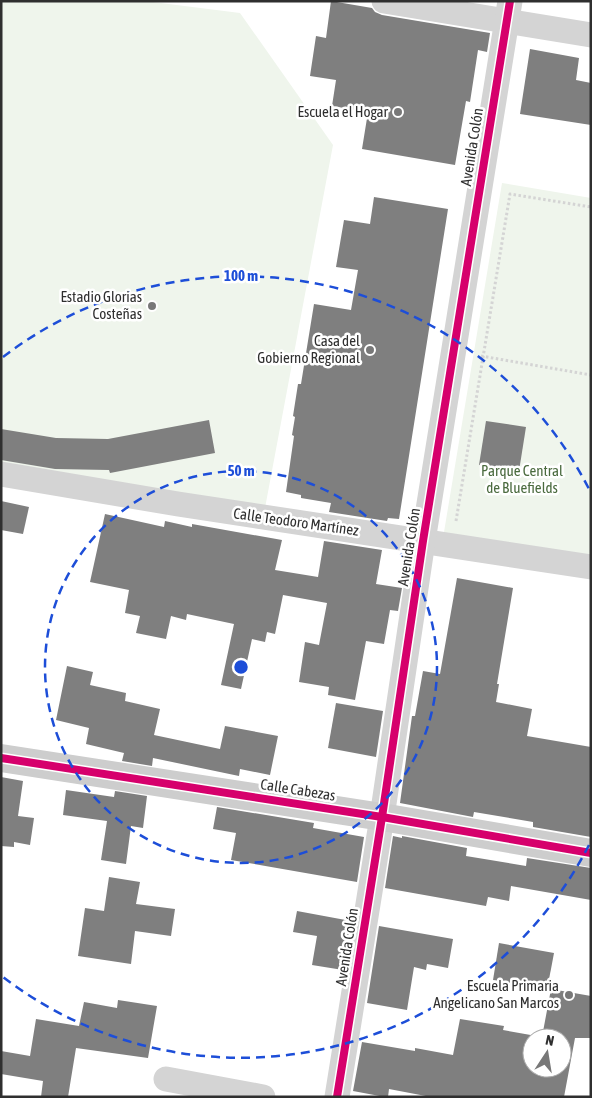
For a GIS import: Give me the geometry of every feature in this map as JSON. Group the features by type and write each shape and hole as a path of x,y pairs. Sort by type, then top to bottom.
{"street":[{"path":"384,1 508,11 591,35"},
{"name":"Avenida Colón","path":"337,1097 508,11"},
{"name":"Calle Teodoro Martínez","path":"1,474 178,504 591,567"},
{"name":"Calle Cabezas","path":"1,758 382,817 591,853"},
{"path":"166,1079 263,1097"}],"path":[{"path":"456,524 510,194 591,207"},
{"path":"454,352 591,374"}],"green space":[{"name":"Estadio Glorias Costeñas","path":"1,1 145,1 240,13 333,145 265,508 1,466"},
{"name":"Parque Central de Bluefields","path":"502,183 591,198 591,562 443,538"}],"building":[{"name":"Escuela el Hogar","path":"331,1 372,8 375,12 382,15 490,33 487,52 478,50 470,102 466,101 455,165 362,149 368,112 332,106 336,80 310,76 316,36 326,38"},
{"path":"530,49 579,58 576,80 591,83 591,125 520,114"},
{"path":"374,197 448,209 399,519 388,518 387,521 329,512 331,503 301,498 301,495 286,492 294,436 292,435 295,417 293,416 298,384 301,384 314,304 351,310 358,270 336,267 344,220 370,224"},
{"path":"209,420 215,453 110,473 109,470 55,469 1,460 1,429 56,438 108,439"},
{"path":"486,421 526,427 519,471 479,465"},
{"path":"1,501 29,507 23,534 1,530"},
{"path":"105,514 164,527 165,521 192,527 192,524 282,540 275,570 318,577 324,541 382,550 376,584 402,588 398,611 390,610 384,644 366,641 355,700 328,695 329,687 299,682 305,642 319,645 327,603 283,595 275,634 267,632 265,642 252,639 241,689 221,685 234,624 187,614 186,620 171,616 166,639 136,633 140,616 125,613 129,590 90,582"},
{"path":"457,578 513,588 497,684 499,684 496,702 532,709 527,736 591,747 591,837 533,827 533,822 474,812 473,817 400,803 412,716 415,716 423,671 440,674"},
{"path":"67,666 93,672 90,685 126,693 125,701 160,709 154,735 220,749 225,726 278,736 270,775 240,769 239,776 153,758 152,766 122,761 124,753 86,744 89,728 56,720"},
{"path":"336,703 383,711 376,757 328,748"},
{"path":"1,777 23,781 18,816 34,818 30,845 14,842 14,847 1,846"},
{"path":"66,790 114,797 115,791 147,796 143,828 131,826 126,864 101,860 107,821 63,815"},
{"path":"217,807 314,823 313,828 364,837 357,882 231,860 236,833 213,829"},
{"path":"393,836 467,848 466,856 526,866 527,858 591,868 591,900 511,886 509,901 488,897 486,906 385,888"},
{"path":"109,877 140,882 136,904 175,909 171,936 135,931 131,964 78,956 85,908 104,911"},
{"path":"297,911 351,921 343,970 312,965 317,936 293,932"},
{"path":"379,926 453,939 448,968 427,964 426,970 414,967 407,1010 367,1003"},
{"path":"499,943 554,953 547,990 493,980"},
{"path":"551,989 591,996 591,1038 575,1038 572,1054 572,1028 544,1028"},
{"path":"118,1000 157,1006 148,1058 76,1048 68,1097 41,1097 43,1081 1,1074 1,1051 30,1056 36,1019 79,1026 84,1002 117,1008"},
{"path":"460,1019 504,1026 503,1030 522,1033 522,1078 568,1078 564,1097 431,1097 389,1089 388,1097 385,1097 353,1091 362,1042 415,1051 415,1048 453,1055"}],"cycle path":[{"path":"337,1097 382,817 423,541 510,1"},
{"path":"1,758 382,817 591,853"}],"place":[{"name":"Escuela el Hogar","path":"398,112"},
{"name":"Estadio Glorias Costeñas","path":"152,306"},
{"name":"Casa del Gobierno Regional","path":"370,350"},
{"name":"Escuela Primaria Angelicano San Marcos","path":"569,995"}]}
